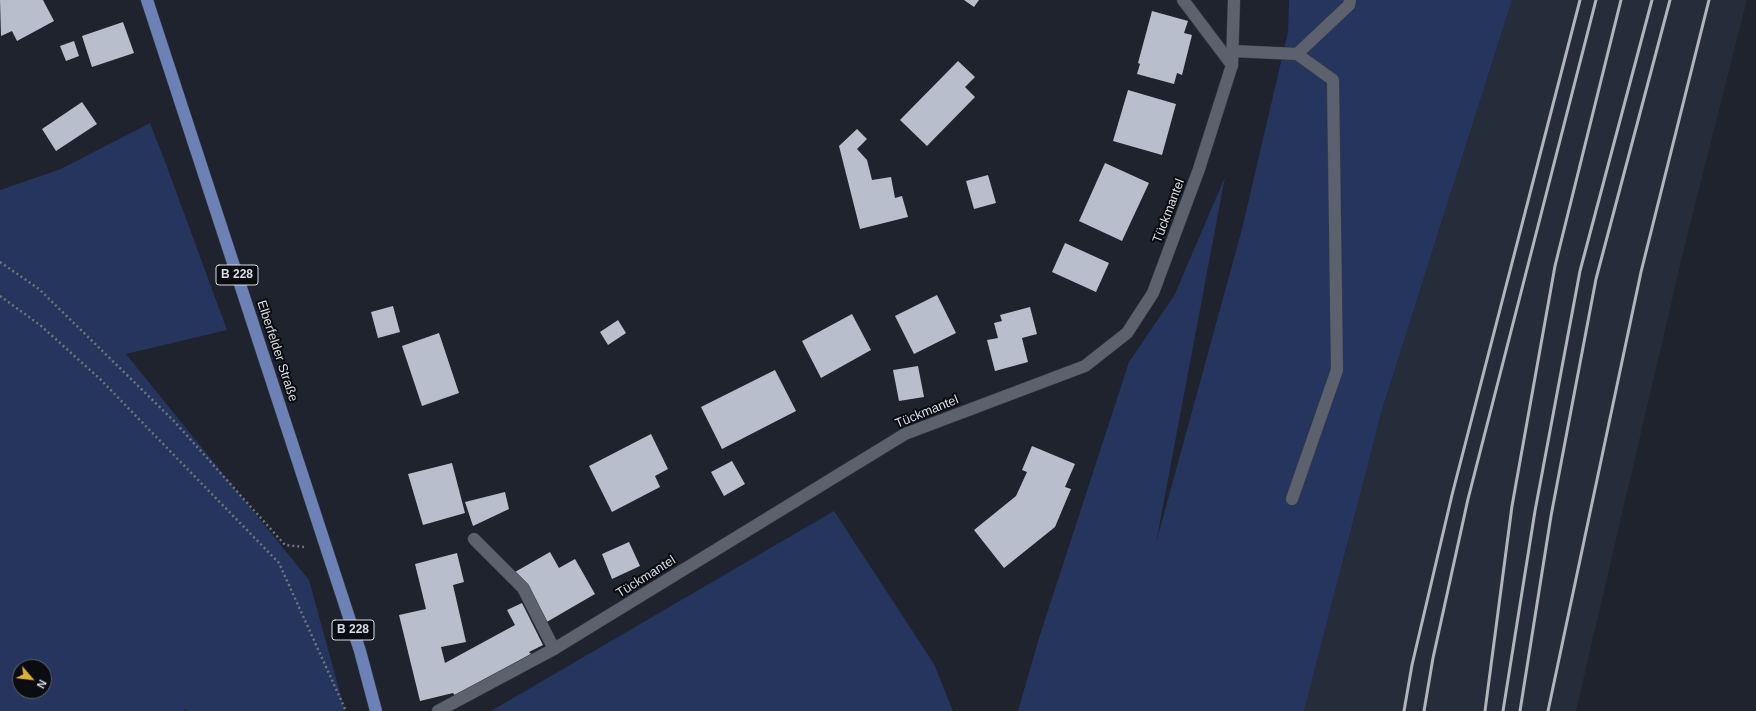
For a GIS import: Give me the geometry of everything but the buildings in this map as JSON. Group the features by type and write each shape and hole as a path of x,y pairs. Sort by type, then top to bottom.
{"main road":[{"name":"Elberfelder Straße","path":"147,0 360,651 376,711"}],"street":[{"path":"1183,0 1232,65"},
{"name":"Tückmantel","path":"438,711 554,649 905,434 1086,366 1127,333 1153,293 1199,169 1232,65 1234,0"},
{"path":"1297,54 1350,5 1350,0"},
{"path":"1232,52 1297,54 1333,80 1336,370 1292,499"},
{"path":"474,539 523,588 554,649"}],"path":[{"path":"0,262 39,289 173,420 285,545 327,550"},
{"path":"0,296 40,324 99,378 279,563 346,711"}],"shaded area":[{"path":"1289,0 1512,0 1382,410 1304,711 1018,711 1039,638 1129,362 1174,296 1225,177 1156,543 1242,229 1288,32"},
{"path":"1512,0 1747,0 1683,253 1576,711 1304,711 1382,410"},
{"path":"150,123 227,330 126,354 309,580 345,711 187,711 185,709 184,711 0,711 0,190 61,169"},
{"path":"834,511 934,664 953,711 491,711"}],"railway":[{"path":"1404,711 1412,665 1452,495 1580,0"},
{"path":"1424,711 1433,658 1468,499 1596,0"},
{"path":"1485,711 1512,506 1555,266 1621,0"},
{"path":"1503,711 1535,511 1580,271 1652,0"},
{"path":"1520,711 1551,516 1596,279 1670,0"},
{"path":"1548,711 1641,272 1709,0"}]}
